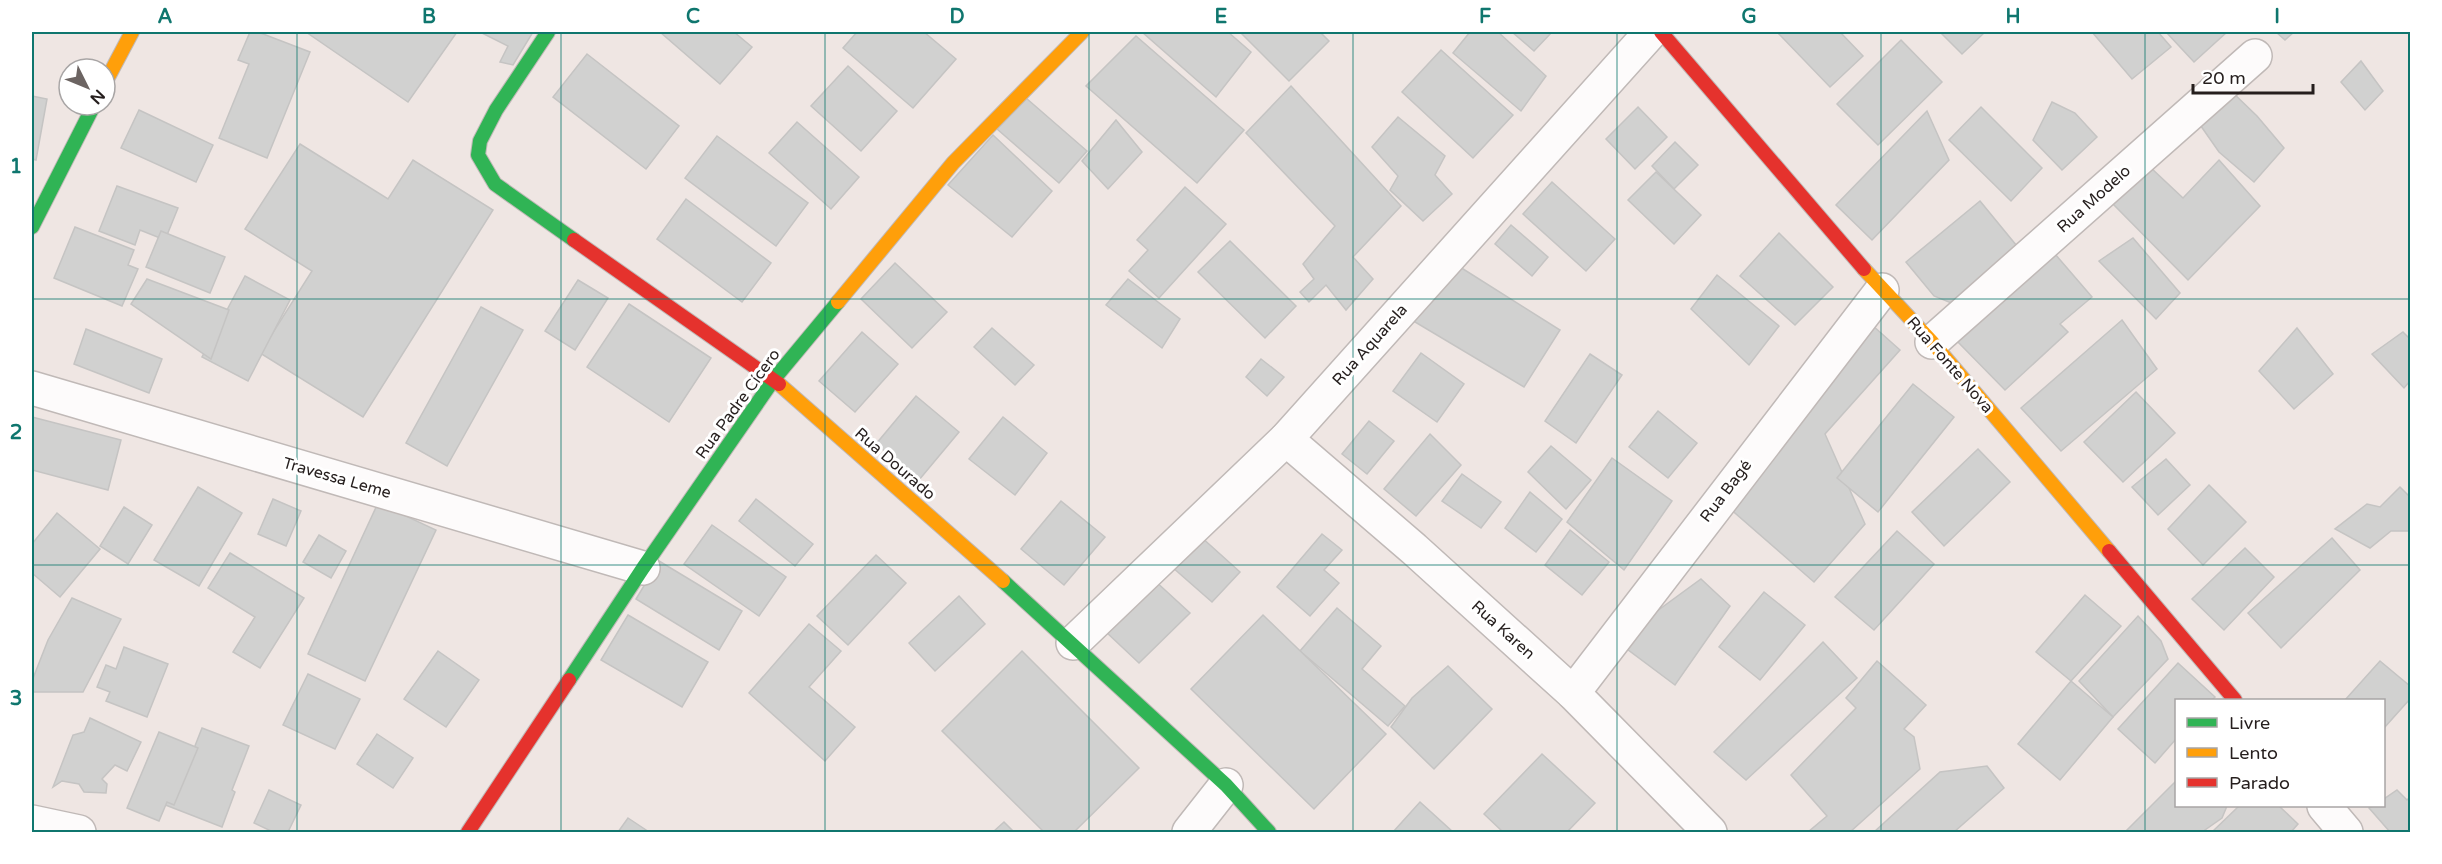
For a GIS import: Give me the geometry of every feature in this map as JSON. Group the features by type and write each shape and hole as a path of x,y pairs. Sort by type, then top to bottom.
{"street":[{"path":"117,60 132,32"},
{"name":"Rua Dourado","path":"548,32 485,130 477,151 495,184 774,378 1073,643 1226,785 1269,832"},
{"name":"Rua Padre Cícero","path":"468,832 643,568 774,378 953,163 1082,32"},
{"name":"Rua Aquarela","path":"1073,643 1286,439 1651,32"},
{"name":"Rua Fonte Nova","path":"1661,32 1882,290 1932,342 2234,699"},
{"name":"Rua Modelo","path":"1932,342 2255,56"},
{"path":"32,226 88,117"},
{"name":"Rua Bagé","path":"1573,693 1882,290"},
{"name":"Travessa Leme","path":"32,388 643,568"},
{"name":"Rua Karen","path":"1286,439 1573,693 1710,832"},
{"path":"1189,832 1226,785"},
{"path":"2325,807 2346,832"},
{"path":"32,822 79,832"}],"building":[{"path":"250,32 258,32 310,52 267,158 219,138 249,64 238,60"},
{"path":"306,32 457,32 408,102"},
{"path":"480,32 533,32 513,65 500,62 508,46"},
{"path":"660,32 734,32 752,47 720,84"},
{"path":"857,32 924,32 956,59 913,108 843,48"},
{"path":"1142,32 1228,32 1251,52 1216,97"},
{"path":"1240,32 1320,32 1329,41 1289,81"},
{"path":"1470,32 1498,32 1546,76 1521,111 1453,53"},
{"path":"1512,32 1552,32 1534,51"},
{"path":"1840,32 1863,56 1830,87 1778,33"},
{"path":"1940,32 1985,32 1962,54"},
{"path":"2092,32 2158,32 2171,47 2132,79"},
{"path":"2166,32 2227,32 2194,62"},
{"path":"2276,32 2294,32 2285,40"},
{"path":"1136,36 1244,130 1197,183 1086,86"},
{"path":"1901,40 1942,82 1878,145 1837,104"},
{"path":"1441,50 1513,115 1473,158 1402,92"},
{"path":"587,54 679,126 646,169 553,97"},
{"path":"2361,61 2383,91 2365,110 2341,82"},
{"path":"848,66 897,111 861,151 811,106"},
{"path":"1291,86 1401,206 1353,257 1373,279 1346,310 1326,285 1309,302 1300,292 1314,279 1303,264 1335,226 1246,133"},
{"path":"2229,89 2257,116 2284,148 2254,182 2219,152 2196,119"},
{"path":"32,96 47,99 36,160 32,159"},
{"path":"1026,98 1087,151 1059,183 997,129"},
{"path":"2052,102 2075,113 2097,137 2062,170 2033,140"},
{"path":"1638,107 1667,137 1635,169 1606,139"},
{"path":"1981,107 2042,168 2011,201 1949,140"},
{"path":"139,110 213,145 196,182 121,148"},
{"path":"1927,111 1949,160 1872,240 1836,205"},
{"path":"1398,117 1445,156 1435,175 1452,194 1423,221 1390,190 1398,176 1372,147"},
{"path":"1116,120 1142,152 1108,189 1082,161"},
{"path":"797,122 859,177 831,209 769,153"},
{"path":"993,135 1052,191 1012,237 948,185"},
{"path":"717,136 808,203 776,246 685,178"},
{"path":"1675,142 1698,165 1674,189 1652,166"},
{"path":"300,144 388,199 413,160 493,210 363,417 260,353 312,271 245,229"},
{"path":"2219,160 2260,206 2188,280 2112,203 2150,167 2183,198"},
{"path":"1656,172 1701,215 1674,244 1628,200"},
{"path":"1552,182 1615,239 1586,271 1523,214"},
{"path":"117,186 178,208 165,240 140,230 135,245 99,231"},
{"path":"1185,187 1226,224 1159,298 1129,271 1148,250 1137,240"},
{"path":"686,199 771,263 742,302 657,239"},
{"path":"1980,201 2021,251 1956,305 1934,296 1906,262"},
{"path":"1511,225 1548,257 1532,276 1495,244"},
{"path":"75,227 134,250 128,265 138,269 122,306 54,278"},
{"path":"161,231 225,257 210,293 146,267"},
{"path":"1779,233 1833,287 1795,325 1740,276"},
{"path":"2133,238 2180,293 2156,319 2099,261"},
{"path":"1230,241 1296,306 1265,338 1198,272"},
{"path":"2055,254 2092,297 2060,324 2068,332 2005,390 1956,340"},
{"path":"1452,262 1560,330 1524,387 1405,316"},
{"path":"895,263 947,312 912,348 861,299"},
{"path":"1717,275 1779,326 1749,365 1691,309"},
{"path":"245,276 290,300 248,381 202,357"},
{"path":"147,279 229,310 211,359 131,304"},
{"path":"1128,279 1180,319 1162,348 1106,305"},
{"path":"578,280 608,298 575,350 545,331"},
{"path":"629,304 711,358 669,422 587,367"},
{"path":"481,307 523,330 447,466 406,443"},
{"path":"2122,320 2157,369 2061,451 2021,408"},
{"path":"1872,325 1900,350 1825,434 1865,524 1814,582 1720,500"},
{"path":"992,328 1034,365 1015,385 974,347"},
{"path":"2297,328 2333,374 2294,409 2259,371"},
{"path":"86,329 162,359 149,393 74,364"},
{"path":"862,332 898,364 855,412 819,381"},
{"path":"2403,332 2410,339 2410,381 2404,388 2372,354"},
{"path":"1421,353 1464,384 1437,422 1393,391"},
{"path":"1590,354 1622,375 1576,443 1545,421"},
{"path":"1261,359 1284,377 1267,396 1246,377"},
{"path":"1913,384 1954,417 1878,512 1837,478"},
{"path":"2136,392 2175,433 2123,482 2084,442"},
{"path":"916,396 959,432 919,480 876,444"},
{"path":"1658,411 1697,443 1668,478 1629,447"},
{"path":"32,417 121,440 108,490 32,470"},
{"path":"1003,417 1047,453 1015,495 969,459"},
{"path":"1369,421 1394,441 1367,474 1342,454"},
{"path":"1430,434 1461,465 1416,516 1384,489"},
{"path":"1551,446 1591,480 1566,509 1528,472"},
{"path":"1978,449 2010,482 1944,546 1912,512"},
{"path":"1612,458 1672,501 1624,570 1567,522"},
{"path":"2166,459 2190,485 2158,515 2132,487"},
{"path":"1462,474 1501,502 1481,528 1442,501"},
{"path":"2209,485 2246,522 2203,565 2168,529"},
{"path":"198,487 242,513 199,586 154,560"},
{"path":"2400,487 2410,497 2410,531 2391,531 2370,548 2335,529 2367,504 2380,507"},
{"path":"1530,492 1562,519 1536,552 1505,528"},
{"path":"273,499 301,511 286,546 258,534"},
{"path":"756,499 813,544 795,566 739,521"},
{"path":"1061,501 1105,537 1064,585 1021,549"},
{"path":"378,503 436,530 365,681 308,654"},
{"path":"124,507 152,525 128,564 100,546"},
{"path":"57,513 100,549 60,597 32,573 32,544"},
{"path":"712,525 786,577 759,616 684,564"},
{"path":"1570,530 1609,562 1582,595 1545,565"},
{"path":"1897,531 1934,564 1874,630 1835,597"},
{"path":"1322,534 1342,550 1324,570 1339,583 1310,616 1277,587"},
{"path":"319,535 346,551 331,578 303,562"},
{"path":"1200,536 1240,572 1212,602 1172,567"},
{"path":"2332,538 2360,570 2281,648 2248,613"},
{"path":"2245,548 2274,577 2224,630 2192,599"},
{"path":"230,553 304,598 260,668 233,652 255,617 208,588"},
{"path":"876,555 906,583 848,645 817,616"},
{"path":"659,561 742,611 719,650 636,599"},
{"path":"1153,579 1190,613 1139,663 1105,631"},
{"path":"1701,579 1730,606 1675,685 1627,649 1653,614"},
{"path":"1764,592 1805,625 1760,680 1719,647"},
{"path":"2085,595 2121,626 2071,681 2036,652"},
{"path":"959,596 985,624 935,671 909,643"},
{"path":"72,598 121,619 83,692 32,692 32,681 48,640"},
{"path":"1337,608 1381,646 1362,669 1405,706 1388,726 1300,651"},
{"path":"628,615 708,662 682,707 601,660"},
{"path":"1263,615 1386,734 1314,809 1191,689"},
{"path":"2138,616 2161,641 2168,659 2113,717 2079,681"},
{"path":"809,624 841,651 809,687 855,727 825,761 749,693"},
{"path":"1823,642 1857,678 1746,780 1714,752"},
{"path":"124,647 168,664 147,717 106,701 110,692 97,687 106,665 116,669"},
{"path":"438,651 479,680 446,727 404,699"},
{"path":"1022,651 1139,768 1074,832 1044,832 942,731"},
{"path":"1877,661 1926,705 1904,729 1914,737 1920,769 1850,832 1808,832 1827,816 1791,775 1856,708 1846,698"},
{"path":"2380,661 2410,686 2410,699 2385,727 2385,699 2346,699"},
{"path":"2178,663 2215,697 2213,699 2175,699 2175,740 2155,763 2118,729"},
{"path":"1448,666 1492,709 1434,769 1391,727 1412,698"},
{"path":"308,674 360,699 335,749 283,725"},
{"path":"2071,681 2113,717 2060,780 2018,744"},
{"path":"90,718 141,742 127,771 115,765 102,779 107,784 106,793 84,792 79,784 62,781 53,787 73,735 84,732"},
{"path":"202,728 249,746 232,790 235,792 222,827 163,804 174,775 184,774"},
{"path":"159,732 198,748 174,805 167,802 159,821 127,808"},
{"path":"377,734 413,758 393,788 357,764"},
{"path":"1542,754 1595,803 1567,832 1503,832 1484,814"},
{"path":"1987,766 2004,788 1954,832 1874,832 1940,772"},
{"path":"2175,782 2175,807 2227,807 2222,818 2202,832 2125,832"},
{"path":"269,790 301,805 288,832 273,832 254,823"},
{"path":"2397,790 2407,800 2410,797 2410,832 2390,832 2369,808 2385,807 2385,798"},
{"path":"1420,802 1453,832 1393,832"},
{"path":"2238,807 2280,807 2298,824 2291,832 2212,832"},
{"path":"628,818 649,832 618,832"},
{"path":"1004,822 1014,832 993,832"}],"traffic: fast":[{"path":"548,32 496,110 480,141 478,155 495,184 574,240"},
{"path":"32,227 88,117"},
{"path":"569,680 643,568 774,379 838,302"},
{"path":"1003,581 1226,785 1269,832"}],"traffic: slow":[{"path":"117,60 132,32"},
{"path":"838,302 953,163 1082,32"},
{"path":"1864,269 1932,342 2109,551"},
{"path":"779,384 1003,581"}],"traffic: jam":[{"path":"1661,32 1864,269"},
{"path":"574,240 779,384"},
{"path":"2109,551 2234,699"},
{"path":"468,832 569,680"}]}
